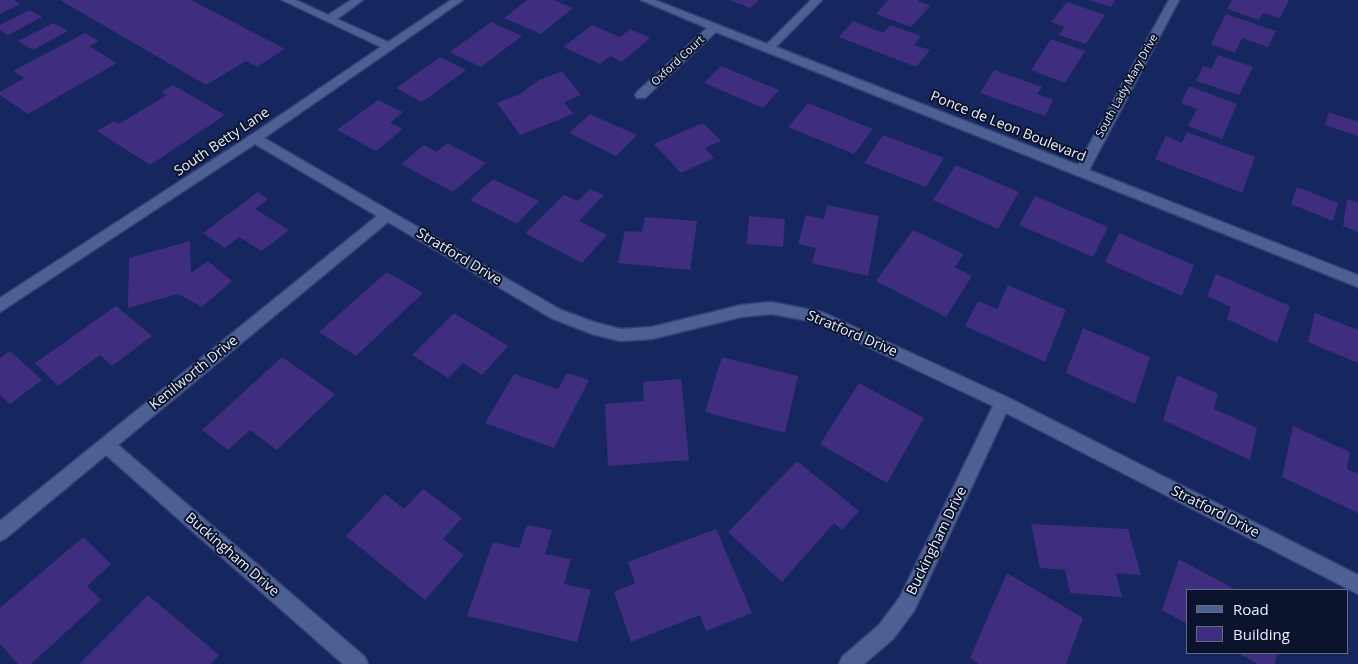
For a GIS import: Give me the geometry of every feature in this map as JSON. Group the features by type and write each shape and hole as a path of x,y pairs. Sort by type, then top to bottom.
{"street":[{"path":"287,0 389,47"},
{"path":"329,19 358,0"},
{"name":"South Betty Lane","path":"0,306 256,138 458,0"},
{"name":"Ponce de Leon Boulevard","path":"646,0 1358,281"},
{"path":"769,48 817,0"},
{"name":"South Lady Mary Drive","path":"1081,172 1174,0"},
{"name":"Oxford Court","path":"641,95 715,27"},
{"name":"Stratford Drive","path":"256,138 556,314 592,328 620,335 652,333 742,311 771,308 817,316 1003,403 1358,585"},
{"name":"Kenilworth Drive","path":"0,532 387,215"},
{"name":"Buckingham Drive","path":"850,664 886,632 907,604 1003,403"},
{"name":"Buckingham Drive","path":"106,445 358,664"}],"building":[{"path":"0,0 14,0 20,4 0,14"},
{"path":"60,0 191,0 285,49 257,67 246,61 206,85"},
{"path":"527,0 553,0 573,8 541,34 504,18"},
{"path":"729,0 759,0 750,8"},
{"path":"888,0 919,0 930,6 911,27 876,14"},
{"path":"1089,0 1115,0 1111,7"},
{"path":"1232,0 1289,0 1280,18 1263,13 1259,20 1227,9"},
{"path":"1067,2 1105,15 1086,44 1059,35 1064,27 1051,22"},
{"path":"30,10 42,17 8,35 0,30 0,25"},
{"path":"1226,14 1276,31 1268,47 1242,38 1235,53 1211,44"},
{"path":"853,21 883,33 890,25 921,36 914,45 930,50 916,67 839,37"},
{"path":"491,22 522,36 481,67 450,52"},
{"path":"53,23 68,31 33,50 18,41"},
{"path":"592,25 620,37 630,29 650,38 622,62 610,56 600,64 563,47"},
{"path":"85,33 99,41 89,46 117,63 28,114 0,95 0,92 24,78 13,71"},
{"path":"1051,39 1085,51 1065,83 1031,70"},
{"path":"1218,55 1253,67 1239,95 1196,81 1203,66 1211,69"},
{"path":"440,57 466,70 422,102 396,88"},
{"path":"721,66 779,90 763,108 704,83"},
{"path":"994,70 1042,87 1037,94 1053,100 1045,116 980,93"},
{"path":"562,71 581,95 564,102 573,114 520,135 497,103 520,94 539,80"},
{"path":"173,85 225,115 150,165 97,131 114,121 119,124 167,95 161,92"},
{"path":"1189,86 1237,104 1222,139 1188,126 1197,109 1181,103"},
{"path":"378,100 403,112 390,123 403,129 376,151 337,130"},
{"path":"808,103 873,129 854,154 788,127"},
{"path":"1329,112 1358,122 1358,136 1325,125"},
{"path":"590,114 637,135 616,156 569,133"},
{"path":"703,123 721,141 705,148 714,158 681,173 654,144"},
{"path":"1187,132 1255,157 1242,193 1155,159 1166,136 1182,143"},
{"path":"883,135 944,158 926,187 864,163"},
{"path":"447,143 486,163 453,192 401,164 424,145 436,152"},
{"path":"956,165 1019,192 998,229 933,200"},
{"path":"493,179 539,201 517,224 470,200"},
{"path":"1297,187 1338,203 1333,221 1291,204"},
{"path":"590,189 604,195 579,221 607,235 582,263 525,233 564,195 578,201"},
{"path":"258,192 268,199 255,209 289,230 262,251 239,237 225,248 203,233"},
{"path":"1035,196 1108,227 1093,257 1019,225"},
{"path":"1347,199 1358,202 1358,232 1343,226"},
{"path":"827,205 879,216 868,276 812,263 816,248 798,244 806,215 824,219"},
{"path":"749,216 785,219 783,247 747,244"},
{"path":"645,217 697,221 690,270 618,263 625,231 642,232"},
{"path":"913,230 964,254 955,267 972,276 946,317 876,281"},
{"path":"1119,233 1194,265 1182,296 1105,262"},
{"path":"190,241 191,273 208,261 232,281 202,307 178,294 128,308 129,258"},
{"path":"387,272 423,293 356,356 319,332"},
{"path":"1216,274 1290,306 1277,343 1227,319 1231,307 1207,296"},
{"path":"1008,285 1066,310 1045,362 965,326 978,301 997,309"},
{"path":"116,306 152,336 112,366 100,355 58,386 35,363"},
{"path":"454,313 508,346 482,375 463,363 448,378 412,355"},
{"path":"1315,313 1358,330 1358,363 1308,342"},
{"path":"1083,328 1150,357 1135,404 1066,373"},
{"path":"10,351 42,380 10,404 0,395 0,358"},
{"path":"282,357 335,394 277,450 250,430 228,450 202,430"},
{"path":"722,357 798,376 785,433 705,412"},
{"path":"567,373 589,380 554,448 485,423 514,374 558,389"},
{"path":"1177,375 1218,394 1214,409 1257,428 1250,460 1163,420"},
{"path":"681,379 689,460 608,466 605,404 644,401 643,382"},
{"path":"859,383 924,418 887,483 820,444"},
{"path":"1293,426 1350,452 1347,469 1358,474 1358,513 1282,477"},
{"path":"797,461 859,511 842,530 834,523 782,582 728,532"},
{"path":"423,489 462,518 443,539 464,555 425,600 346,536 385,494 404,509"},
{"path":"1031,524 1128,529 1141,575 1116,573 1122,597 1070,593 1065,570 1040,568"},
{"path":"527,525 552,530 545,554 571,559 564,584 591,590 577,642 467,616 493,542 519,548"},
{"path":"716,529 752,613 706,631 700,615 631,642 614,592 635,583 628,562"},
{"path":"83,537 111,564 87,586 101,600 31,664 18,664 0,644 0,608"},
{"path":"1179,559 1234,589 1186,589 1186,623 1162,610"},
{"path":"1007,573 1083,618 1066,664 979,664 970,658"},
{"path":"148,595 219,655 211,664 79,664"},
{"path":"1240,654 1277,654 1275,664 1258,664"}]}
